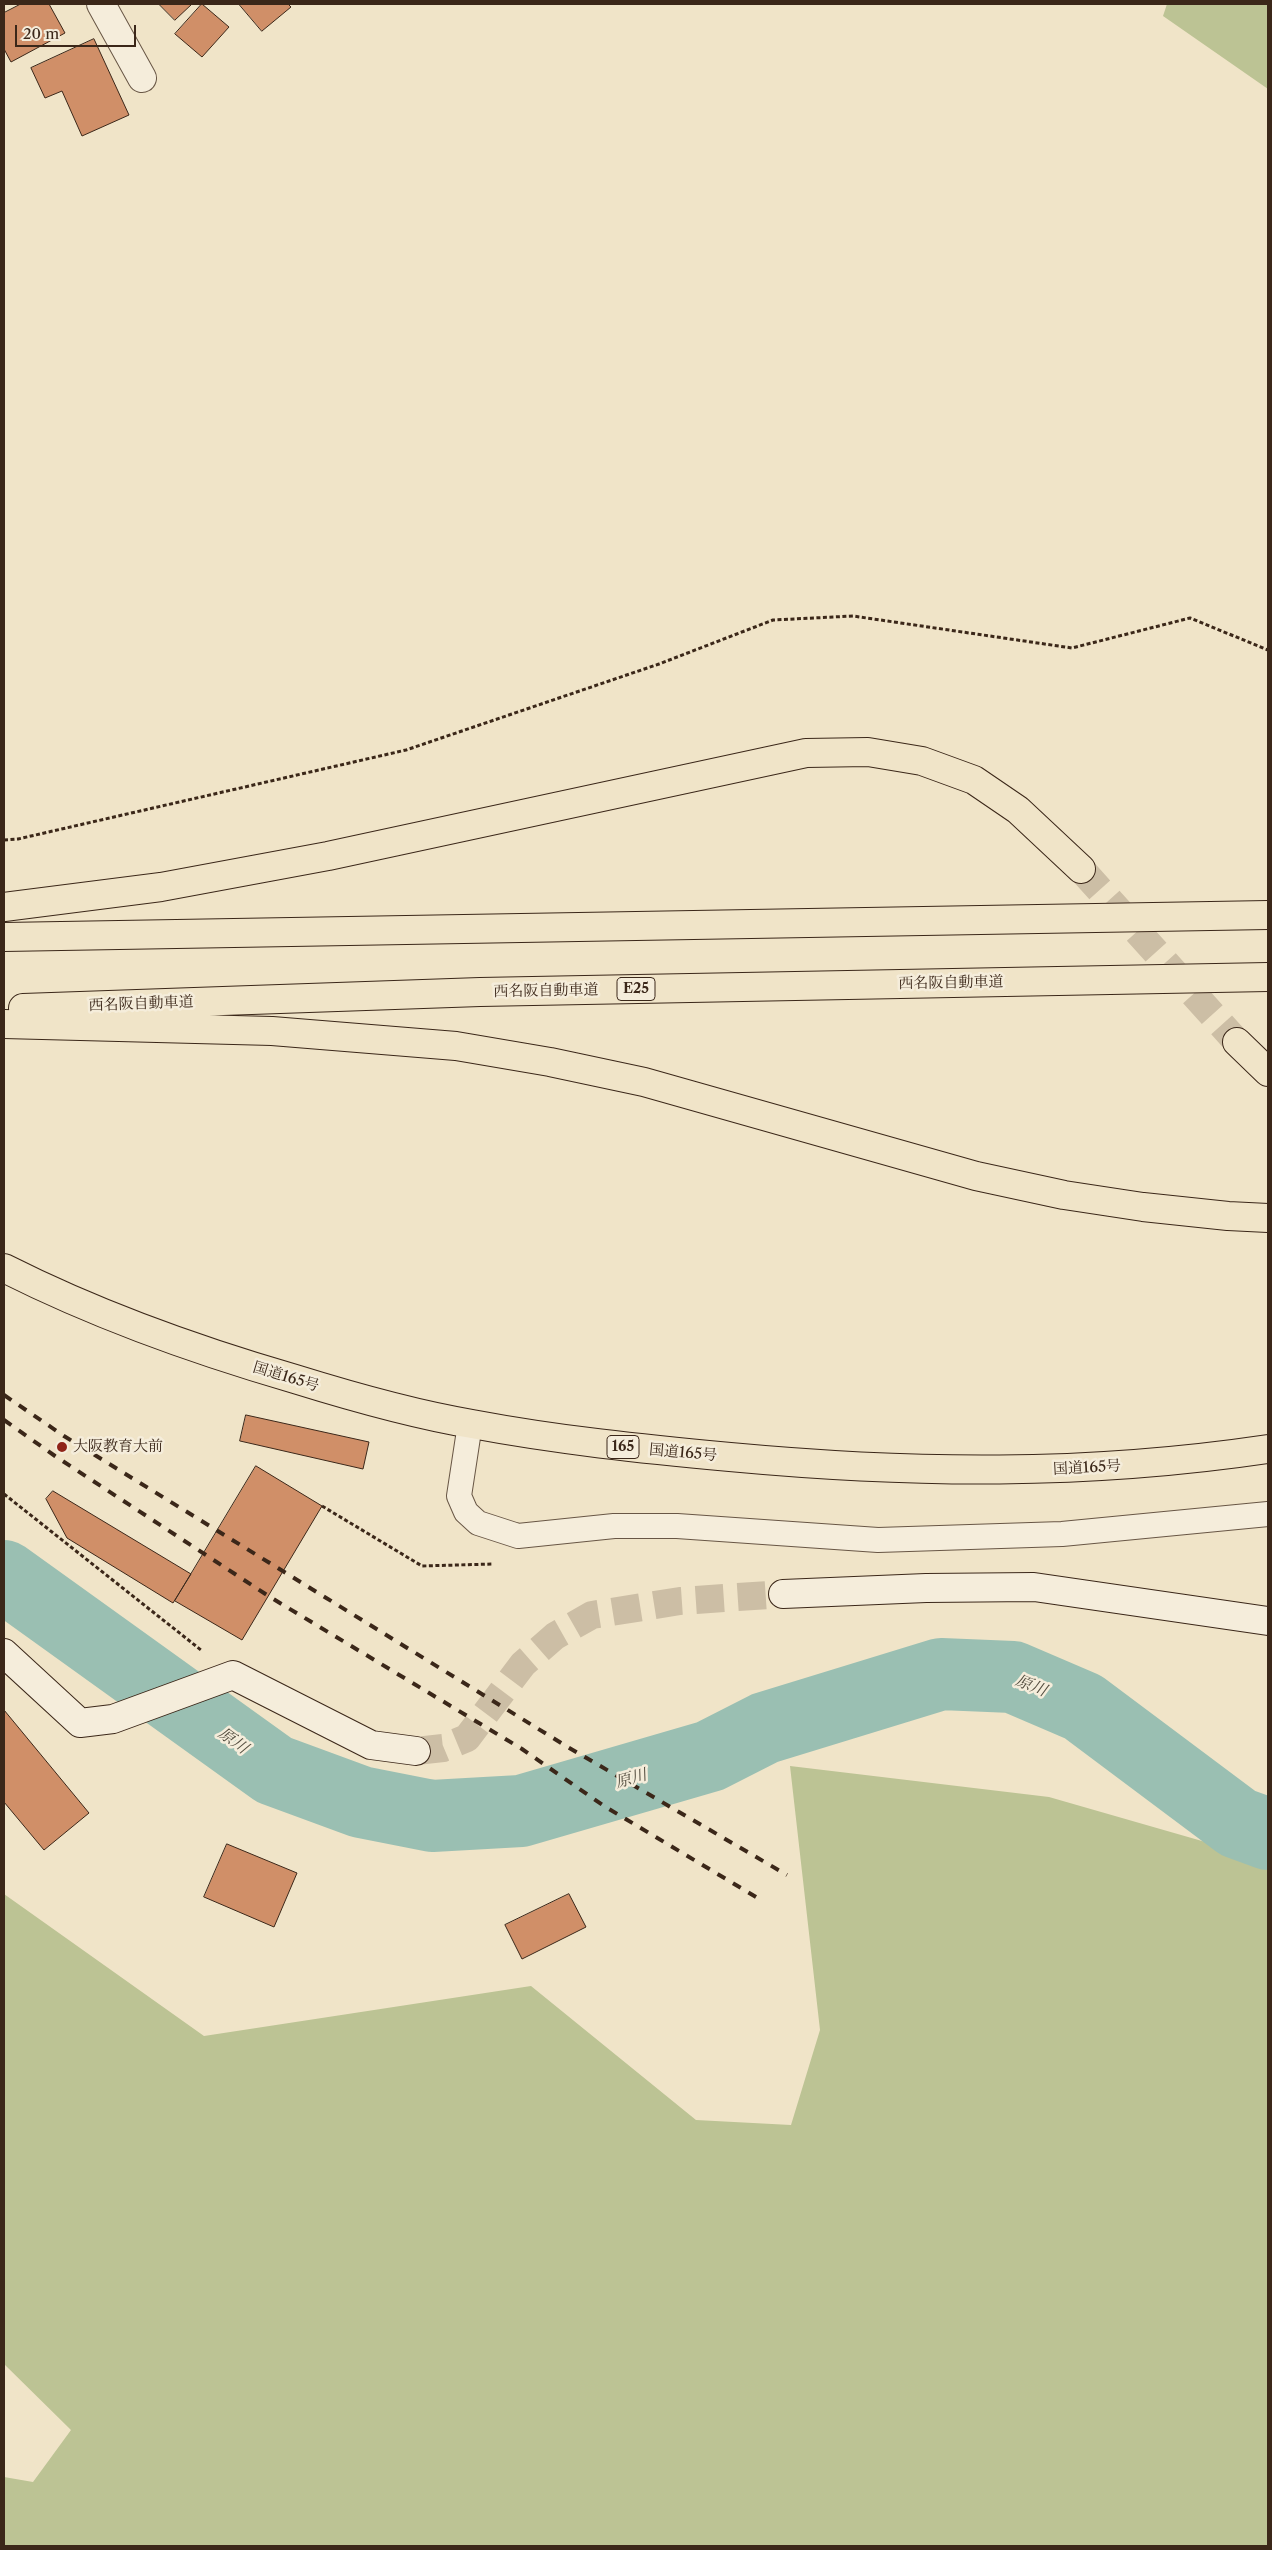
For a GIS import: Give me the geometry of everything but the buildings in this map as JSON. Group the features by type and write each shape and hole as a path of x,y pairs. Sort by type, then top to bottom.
{"highway":[{"path":"4,907 162,887 328,856 806,753 877,754 922,761 974,780 1018,810 1081,869"},
{"path":"4,937 1268,915"},
{"name":"西名阪自動車道","path":"4,1008 490,992 1268,977"},
{"path":"4,1024 272,1031 456,1046 550,1062 644,1082 976,1176 1064,1195 1143,1207 1228,1216 1268,1218"},
{"path":"1237,1042 1268,1072"},
{"name":"国道165号","path":"4,1268 116,1319 237,1362 353,1397 470,1424 637,1449 790,1463 940,1470 1042,1471 1141,1465 1268,1449"}],"street":[{"path":"100,4 142,78"},
{"path":"783,1594 926,1588 1034,1587 1268,1621"},
{"path":"4,1653 80,1723 113,1718 233,1674 371,1745 416,1751"}],"lane":[{"path":"470,1424 459,1496 466,1512 478,1523 518,1536 614,1526 677,1526 878,1540 1062,1534 1268,1514"}],"path":[{"path":"4,840 18,839 406,750 660,664 773,620 853,616 1072,648 1190,618 1268,650"},
{"path":"4,1494 233,1674"}],"green space":[{"path":"1167,4 1268,4 1268,89 1163,16"},
{"path":"790,1766 1049,1797 1268,1860 1268,2546 4,2546 4,2477 33,2482 71,2430 4,2364 4,1894 204,2036 531,1986 696,2120 791,2125 820,2030"}],"waterway":[{"name":"原川","path":"4,1576 274,1770 361,1802 432,1816 521,1811 710,1756 765,1728 941,1674 1013,1677 1083,1707 1238,1823 1268,1834"}],"tunnel":[{"path":"1081,869 1237,1042"},
{"path":"416,1751 443,1748 467,1738 523,1664 555,1636 592,1615 680,1601 783,1594"}],"railway":[{"path":"4,1395 64,1436 566,1746 787,1875"},
{"path":"4,1420 55,1456 270,1597 522,1749 604,1806 756,1897"}],"place":[{"name":"大阪教育大前","path":"62,1447"}]}
